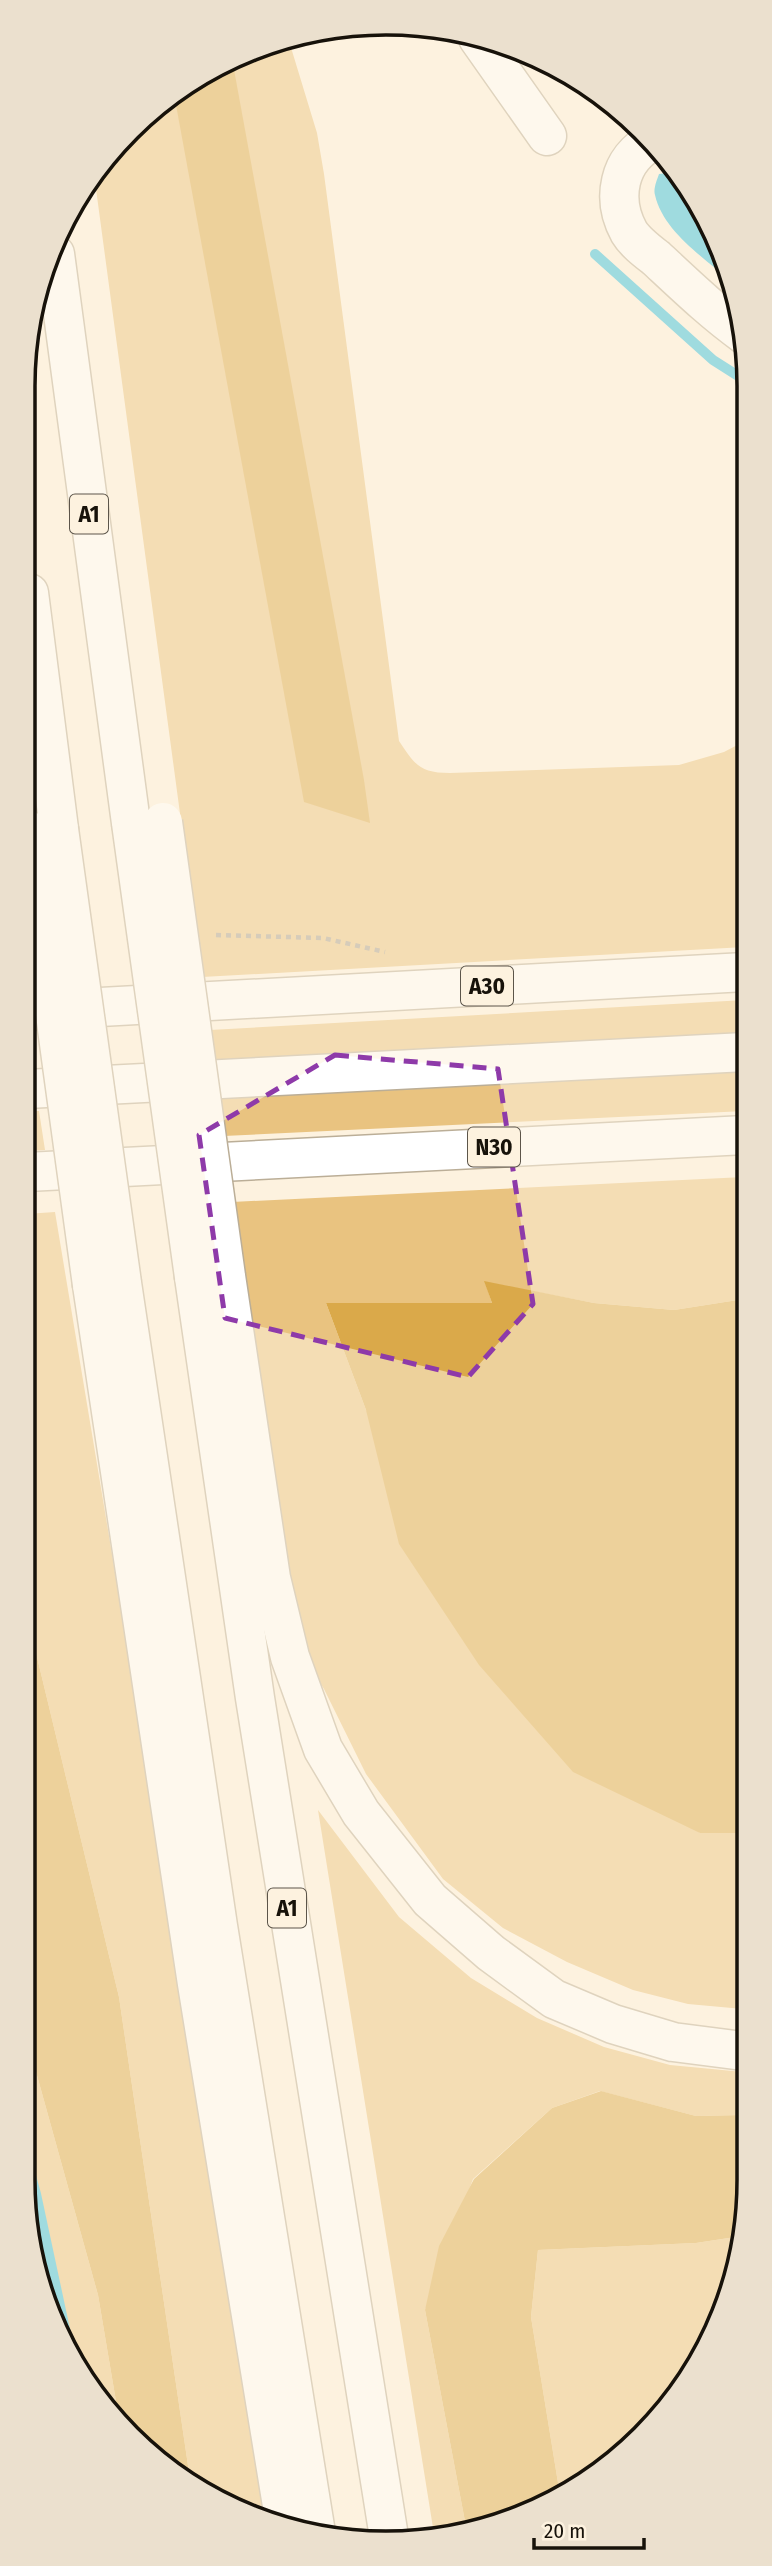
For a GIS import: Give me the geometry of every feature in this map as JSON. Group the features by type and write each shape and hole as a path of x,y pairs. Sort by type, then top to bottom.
{"main road":[{"path":"487,50 547,135"},
{"path":"642,147 622,171 618,206 631,235 731,326"},
{"name":"A1","path":"57,266 124,774 147,822 210,1277 255,1698 388,2531"},
{"path":"35,732 39,825 107,1284 197,1984 284,2515"},
{"name":"A30","path":"35,1011 737,972"},
{"path":"35,1089 737,1052"},
{"name":"N30","path":"35,1172 737,1135"},
{"name":"A1","path":"210,1277 271,1578 290,1657 323,1749 360,1813 430,1900 491,1953 554,1999 613,2024 673,2042 737,2050"},
{"path":"107,1284 220,1940 314,2523"}],"path":[{"path":"209,935 323,938 388,952"}],"highlighted area":[{"path":"335,1055 498,1069 533,1304 468,1377 225,1318 199,1135"}],"shaded area":[{"path":"291,48 317,133 324,174 399,741 419,766 450,773 679,765 724,752 737,745 737,947 202,977 96,188 138,138 191,94 231,71"},
{"path":"234,70 370,823 304,802 176,105"},
{"path":"737,1000 737,1041 215,1068 210,1030"},
{"path":"737,1067 737,1111 224,1136 219,1099"},
{"path":"35,1111 39,1111 45,1150 35,1151"},
{"path":"737,1177 737,1300 674,1310 594,1303 485,1282 492,1303 326,1303 366,1410 700,1833 737,1833 737,2008 688,2004 633,1990 567,1962 503,1928 443,1879 366,1774 324,1689 292,1637 232,1202"},
{"path":"55,1212 272,2511 231,2495 189,2470 119,1997 37,1657 35,1213"},
{"path":"484,1281 594,1303 674,1310 737,1300 737,1833 700,1833 573,1772 479,1665 399,1544 366,1410 326,1303 492,1303"},
{"path":"35,1646 119,1997 189,2470 155,2444 117,2404 98,2295 35,2068"},
{"path":"318,1810 399,1917 471,1978 537,2018 604,2047 670,2065 737,2071 737,2115 696,2116 600,2091 552,2108 473,2179 425,2310 465,2522 433,2528"},
{"path":"35,2068 98,2295 117,2404 82,2355 57,2300 36,2203"},
{"path":"601,2091 696,2116 737,2115 737,2180 732,2238 696,2243 538,2250 531,2317 559,2486 520,2504 465,2522 425,2310 439,2246 474,2179 552,2108"},
{"path":"732,2238 718,2293 690,2356 664,2394 634,2428 600,2458 559,2486 531,2317 538,2250 696,2243"}],"water":[{"path":"665,173 678,191 701,231 716,269 686,243 666,220 655,193 659,174"}],"waterway":[{"path":"595,254 713,360 737,375"},
{"path":"36,2192 61,2312"}]}
